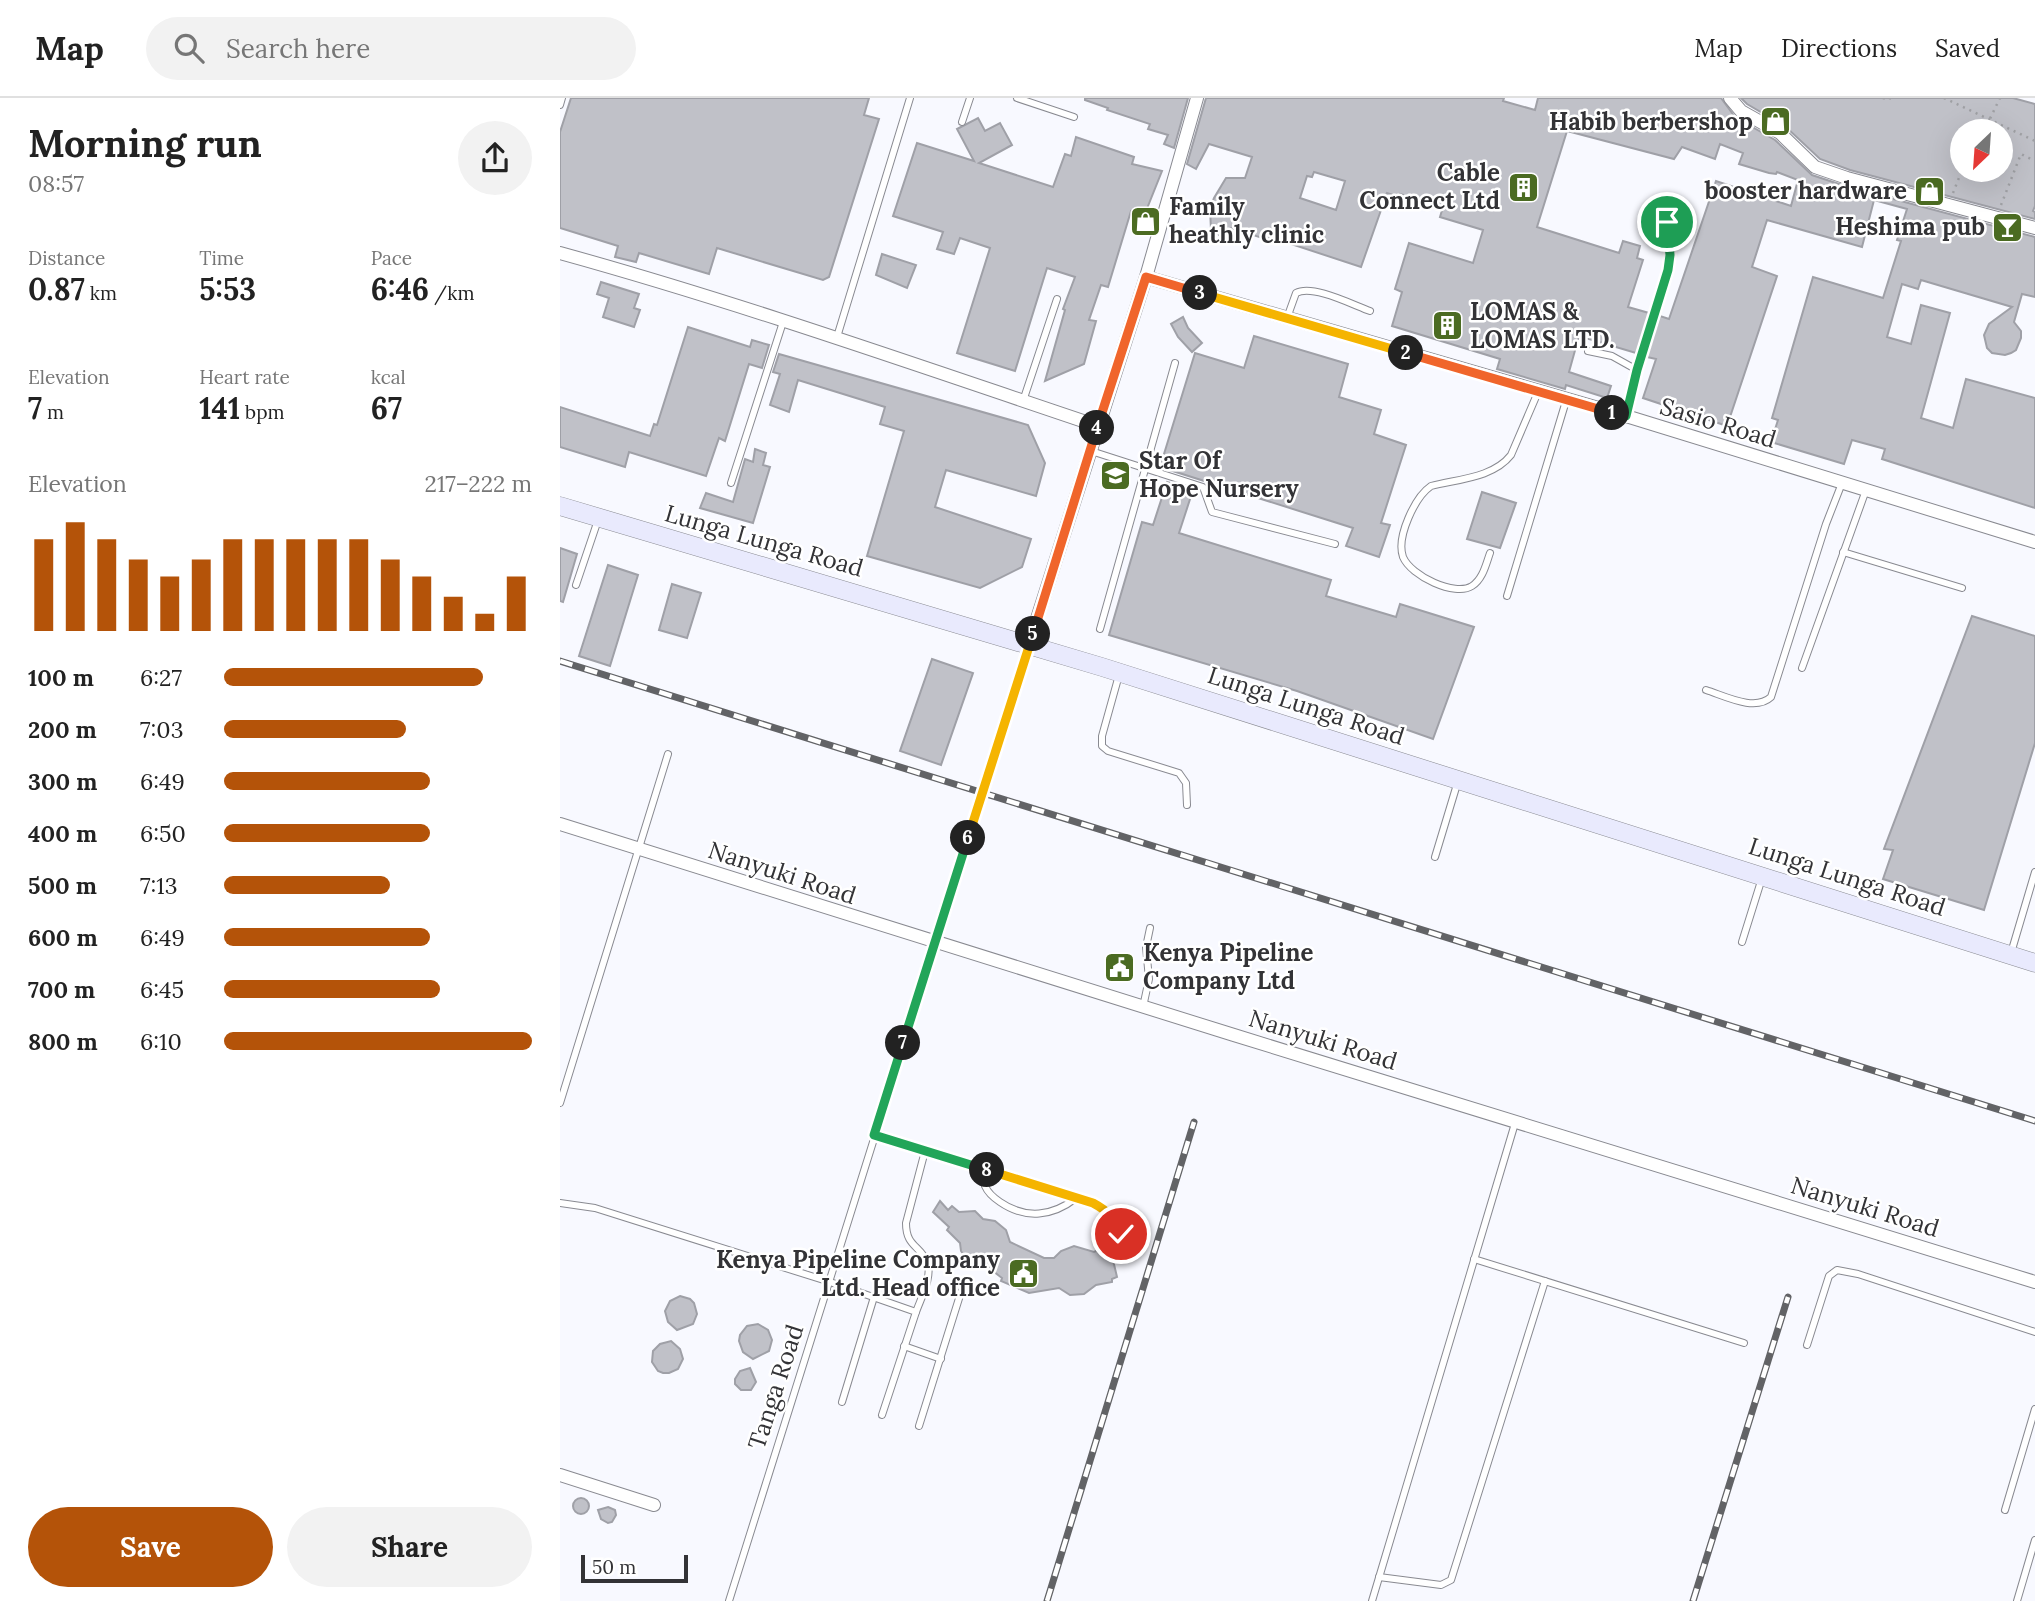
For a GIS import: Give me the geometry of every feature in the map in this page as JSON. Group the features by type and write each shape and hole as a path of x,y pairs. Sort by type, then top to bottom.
{"main road":[{"name":"Lunga Lunga Road","path":"560,506 1120,672 2035,963"}],"street":[{"path":"1029,644 1146,277 1197,98"},
{"path":"1730,98 1741,111 1780,133 1815,167 2035,228"},
{"path":"560,253 837,338 1098,426"},
{"name":"Sasio Road","path":"1146,277 1538,393 1626,416 2035,542"},
{"name":"Nanyuki Road","path":"560,824 935,944 1516,1120 2035,1282"},
{"path":"560,1475 654,1505"}],"lane":[{"path":"560,105 562,98"},
{"path":"837,338 910,98"},
{"path":"962,122 970,98"},
{"path":"1021,98 1074,117"},
{"path":"1626,416 1637,370 1668,270 1668,232 1658,199"},
{"path":"1287,318 1296,293 1303,290 1320,293 1370,311"},
{"path":"1023,401 1057,299"},
{"path":"731,483 783,322"},
{"path":"1588,351 1612,356 1637,370"},
{"path":"1100,629 1175,363"},
{"path":"1490,553 1478,581 1469,588 1458,590 1417,573 1408,565 1401,545 1416,502 1423,491 1431,486 1496,470 1505,463 1538,393"},
{"path":"1507,596 1566,401"},
{"path":"1091,451 1203,487 1212,512 1335,544"},
{"path":"1706,690 1754,704 1764,703 1771,697 1826,524 1842,483"},
{"path":"1802,668 1866,490"},
{"path":"576,585 598,518"},
{"path":"1843,552 1962,588"},
{"name":"Tanga Road","path":"729,1601 1029,644"},
{"path":"1120,672 1102,736 1102,746 1108,751 1179,773 1186,783 1187,805"},
{"path":"560,1103 668,754"},
{"path":"1435,857 1459,780"},
{"path":"2010,955 2035,872"},
{"path":"1742,942 1762,876"},
{"path":"1143,1007 1150,979 1146,947 1150,928"},
{"path":"1371,1601 1516,1120"},
{"path":"874,1135 1076,1198 1106,1210 1114,1218 1121,1234"},
{"path":"882,1415 928,1278 927,1262 906,1235 906,1223 925,1151"},
{"path":"983,1169 985,1186 991,1195 1005,1206 1020,1212 1048,1213 1065,1207 1076,1198"},
{"path":"560,1203 595,1208 916,1312"},
{"path":"1474,1259 1744,1343"},
{"path":"1807,1345 1829,1276 1837,1270 2035,1332"},
{"path":"1379,1577 1441,1585 1451,1580 1545,1281"},
{"path":"919,1426 961,1292"},
{"path":"842,1402 874,1297"},
{"path":"904,1346 941,1359"},
{"path":"2006,1510 2035,1409"},
{"path":"2017,1601 2035,1540"}],"path":[{"path":"1883,98 1890,98"},
{"path":"1944,98 1988,119"},
{"path":"1990,119 2000,98"},
{"path":"2013,131 2035,141"},
{"path":"1997,217 2021,154 2035,161"},
{"path":"1957,182 1950,200 1957,207"}],"building":[{"path":"571,98 869,98 864,115 879,119 829,277 823,280 717,248 709,274 639,253 636,262 615,257 618,246 560,228 560,132"},
{"path":"1085,98 1188,98 1174,148 1164,144 1168,135 1148,129 1150,124 1107,110 1108,108"},
{"path":"1206,98 1504,98 1503,101 1535,110 1538,98 1721,98 1735,117 1775,140 1812,175 2035,237 2035,297 2022,294 2014,322 2021,331 2016,350 2005,355 1992,353 1987,348 1984,335 1989,324 2012,307 1921,280 1918,289 1902,284 1887,337 1911,344 1921,305 1950,313 1921,418 1953,428 1966,379 2035,398 2035,508 1882,459 1885,449 1852,440 1844,464 1771,442 1778,420 1772,418 1813,277 1883,298 1901,241 1897,240 1907,209 1874,200 1862,247 1767,220 1752,267 1777,276 1727,426 1643,398 1656,359 1647,357 1660,316 1669,319 1716,181 1791,206 1798,180 1777,172 1769,173 1739,164 1743,153 1720,144 1715,159 1682,147 1674,159 1567,131 1537,227 1619,253 1623,241 1640,246 1637,258 1643,260 1628,307 1649,313 1636,353 1579,336 1569,372 1611,386 1607,398 1566,385 1565,389 1497,369 1500,359 1392,326 1402,292 1395,289 1409,243 1473,263 1483,230 1440,217 1443,207 1400,194 1399,197 1387,193 1361,267 1273,238 1272,241 1231,228 1219,235 1216,230 1211,230 1210,208 1214,198 1226,178 1245,178 1252,157 1209,144 1196,169 1187,164","holes":["1314,172 1345,181 1336,210 1300,198 1307,176 1312,177"]},
{"path":"1741,98 2013,98 2035,104 2035,219 1850,170 1820,159 1786,127"},
{"path":"978,118 985,131 1000,123 1012,145 979,163 1053,187 1065,154 1071,156 1076,137 1134,157 1132,164 1162,171 1144,216 1131,211 1108,287 1101,285 1089,320 1096,321 1084,364 1045,381 1065,310 1063,309 1075,277 1047,268 1015,371 957,353 990,248 960,238 954,254 937,249 943,232 893,216 917,143 974,161 957,129"},
{"path":"1646,207 1656,210 1657,214 1651,232 1639,228"},
{"path":"882,254 916,265 907,288 876,275"},
{"path":"601,282 639,294 634,308 640,310 634,327 603,317 609,298 597,294"},
{"path":"1183,317 1188,328 1202,343 1192,352 1178,337 1171,324"},
{"path":"688,327 750,347 752,340 769,345 762,368 749,364 725,441 719,438 706,476 629,452 625,467 560,447 560,407 650,436 654,424 657,425"},
{"path":"1254,336 1348,364 1339,397 1381,410 1374,434 1406,445 1381,523 1390,525 1379,557 1346,546 1353,528 1160,467 1195,353 1244,368"},
{"path":"779,354 1028,425 1045,463 1036,496 946,470 935,507 1031,539 1022,567 980,588 867,556 904,431 880,424 885,407 798,380 789,412 770,405 780,374 773,372"},
{"path":"755,449 766,453 763,465 770,467 753,523 700,508 706,493 733,502 745,459 753,462"},
{"path":"1167,482 1193,490 1179,533 1331,580 1326,596 1396,617 1400,604 1474,627 1433,739 1297,691 1109,635 1142,522 1153,525"},
{"path":"1482,492 1516,503 1500,548 1467,539"},
{"path":"560,548 577,554 563,602 560,601"},
{"path":"608,565 638,575 610,666 579,656"},
{"path":"672,584 701,593 687,638 659,630"},
{"path":"1972,616 2035,636 2035,743 1984,910 1883,879 1893,850 1884,849"},
{"path":"932,659 973,673 941,765 900,751"},
{"path":"940,1201 948,1210 952,1206 959,1212 975,1211 983,1219 995,1221 1006,1230 1010,1242 1044,1258 1054,1258 1061,1251 1074,1246 1094,1252 1100,1249 1113,1260 1117,1277 1112,1279 1112,1282 1096,1285 1084,1294 1070,1295 1059,1288 1029,1293 1001,1281 1002,1278 989,1268 969,1263 961,1251 960,1243 947,1230 949,1227 933,1212"},
{"path":"680,1296 694,1303 697,1314 693,1324 677,1330 668,1322 665,1311 670,1301"},
{"path":"758,1324 768,1330 772,1340 769,1351 753,1359 743,1352 739,1341 747,1326"},
{"path":"671,1341 680,1349 683,1359 678,1369 663,1373 658,1371 652,1362 653,1351 660,1344"},
{"path":"750,1368 756,1382 751,1390 741,1390 735,1384 735,1379 740,1371"},
{"path":"578,1498 584,1498 589,1506 587,1512 578,1514 573,1509 573,1503"},
{"path":"608,1507 615,1510 616,1515 612,1522 608,1523 601,1519 598,1510"}],"railway":[{"path":"560,661 2035,1121"},
{"path":"1047,1601 1194,1122"},
{"path":"1693,1601 1788,1297"}],"place":[{"name":"Habib berbershop","path":"1776,122"},
{"name":"Cable Connect Ltd","path":"1523,187"},
{"name":"booster hardware","path":"1930,191"},
{"name":"Family heathly clinic","path":"1146,221"},
{"name":"Heshima pub","path":"2008,227"},
{"name":"LOMAS & LOMAS LTD.","path":"1447,326"},
{"name":"Star Of Hope Nursery","path":"1116,475"},
{"name":"Kenya Pipeline Company Ltd","path":"1120,967"},
{"name":"Kenya Pipeline Company Ltd. Head office","path":"1023,1274"}],"route":[{"path":"1121,1234 1114,1218 1093,1203 874,1135 1146,277 1566,401 1626,416 1637,370 1668,270 1670,255 1667,222"}]}
